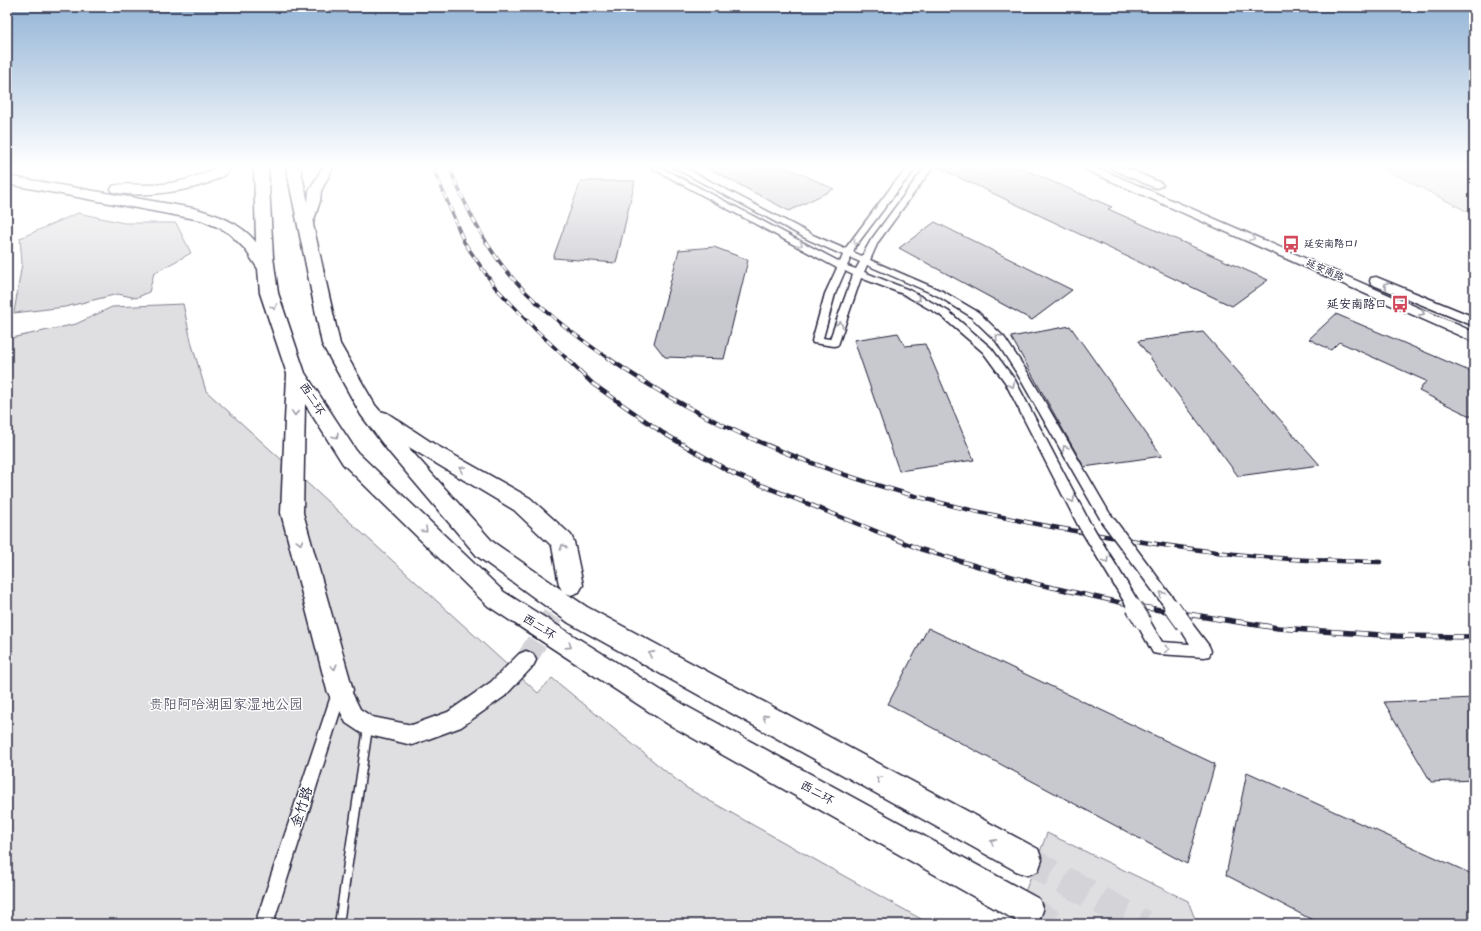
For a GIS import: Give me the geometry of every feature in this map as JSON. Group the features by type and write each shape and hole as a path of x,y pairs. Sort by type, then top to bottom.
{"highway":[{"path":"179,210 211,217 230,226 242,235 252,246 267,269"},
{"name":"西二环","path":"264,210 269,293 296,374 350,458 496,599 677,715 1028,910"},
{"path":"303,210 332,344 368,410 396,447 485,549 578,615 1027,860"},
{"path":"296,374 292,513 340,690"},
{"path":"368,410 427,449 522,504 563,542 571,585"}],"street":[{"path":"306,226 311,210"},
{"path":"736,210 842,267 906,292 944,313 987,350 1010,380 1086,527 1158,648 1204,651 1106,518 1000,338 974,314 941,294 864,262 812,238 760,210"},
{"path":"878,210 851,247 830,294 816,341 834,343 858,274 874,242 897,210"},
{"name":"延安南路","path":"1187,210 1474,337"},
{"path":"1215,210 1474,322"},
{"path":"340,690 353,716 368,726 412,735 454,720 498,689 526,660"},
{"name":"金竹路","path":"264,924 340,690"}],"lane":[{"path":"339,924 368,726"}],"green space":[{"path":"1465,210 1474,210 1474,215"},
{"path":"78,213 124,223 176,223 191,253 154,273 149,292 136,298 118,294 65,307 14,313 22,263 20,238"},
{"name":"贵阳阿哈湖国家湿地公园","path":"183,304 192,345 206,391 538,693 552,678 685,787 930,924 7,924 7,339 76,324 112,307"},
{"path":"1047,833 1188,901 1197,924 1013,924"}],"building":[{"path":"570,210 628,210 616,263 553,258"},
{"path":"1029,210 1111,210 1268,280 1232,306"},
{"path":"935,222 1072,290 1032,320 899,248"},
{"path":"714,247 748,260 724,359 665,357 654,343 679,250"},
{"path":"1336,314 1474,373 1474,418 1419,391 1426,381 1339,342 1331,350 1309,339"},
{"path":"1070,326 1162,456 1084,467 1011,337"},
{"path":"1203,332 1320,465 1238,476 1138,341"},
{"path":"898,333 905,346 925,344 974,460 899,471 854,340"},
{"path":"928,628 1215,764 1187,864 888,704"},
{"path":"1474,698 1474,780 1431,782 1384,702"},
{"path":"1247,772 1474,875 1474,924 1320,924 1226,875"}],"tunnel":[{"path":"557,608 565,595"},
{"path":"526,660 558,607"},
{"path":"1027,860 1144,924"},
{"path":"1028,910 1053,924"}],"railway":[{"path":"451,210 464,242 495,287 537,331 567,359"},
{"path":"469,210 496,257 528,295 567,329 609,359"},
{"path":"566,358 593,384 663,433 734,474 920,549 1037,584 1145,608"},
{"path":"608,358 665,394 723,425 784,452 846,475 909,495 1039,525 1174,547 1267,557 1380,562"},
{"path":"1141,607 1278,628 1396,636 1474,637"}],"place":[{"name":"延安南路口1","path":"1291,244"},
{"name":"延安南路口","path":"1400,304"}]}
